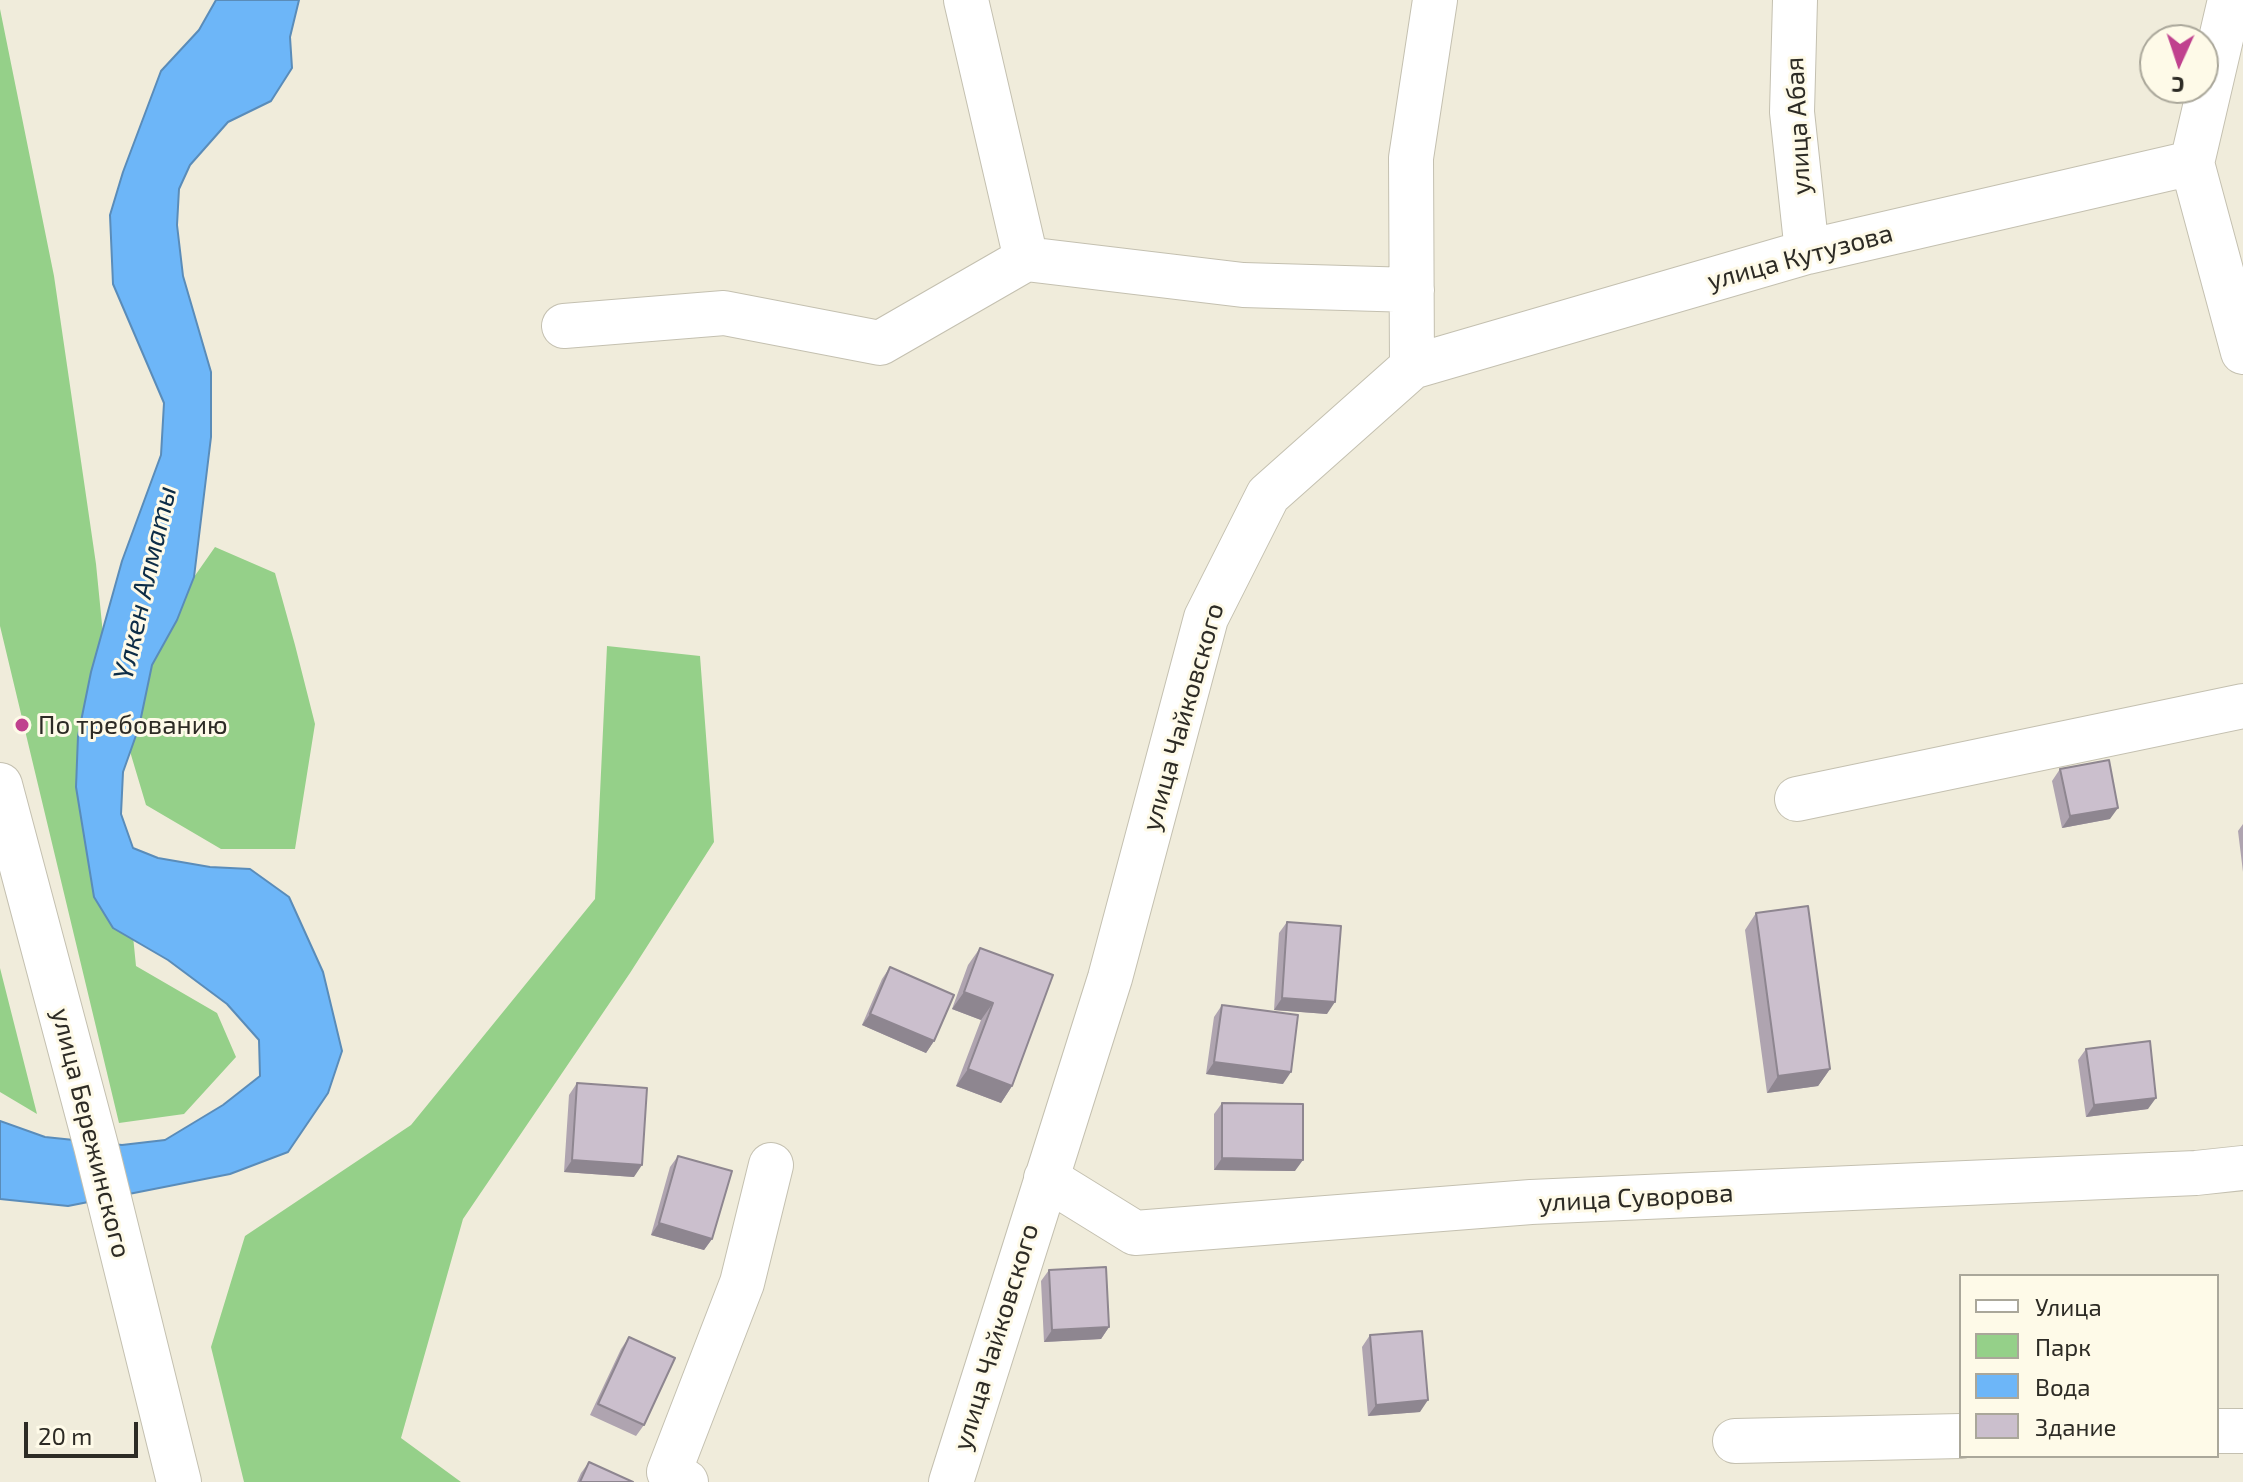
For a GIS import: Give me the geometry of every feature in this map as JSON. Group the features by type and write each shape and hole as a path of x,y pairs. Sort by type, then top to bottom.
{"street":[{"path":"966,0 1026,259"},
{"path":"1412,367 1411,158 1435,0"},
{"name":"улица Абая","path":"1795,0 1792,112 1807,252"},
{"path":"2230,0 2192,163 2243,352"},
{"name":"улица Кутузова","path":"1412,367 1807,252 2192,163"},
{"path":"564,326 724,313 880,343 1026,259 1243,285 1412,290"},
{"name":"улица Чайковского","path":"951,1482 1110,978 1206,618 1268,495 1412,367"},
{"path":"1797,799 2243,706"},
{"name":"улица Бережинского","path":"0,785 96,1146 179,1482"},
{"path":"686,1482 669,1472 742,1283 771,1165"},
{"name":"улица Суворова","path":"1046,1178 1135,1233 1531,1202 2180,1174 2243,1168"},
{"path":"2219,1431 2243,1431"},
{"path":"1735,1441 1959,1436"}],"green space":[{"path":"0,9 54,276 96,564 136,966 217,1013 236,1057 184,1114 119,1123 0,626"},
{"path":"215,547 275,573 295,645 315,724 295,849 221,849 146,805 126,738 159,627"},
{"path":"607,646 700,656 714,842 630,973 463,1219 401,1438 461,1482 244,1482 211,1347 245,1236 411,1125 595,899"},
{"path":"0,968 37,1114 0,1092"}],"water":[{"name":"Үлкен Алматы","path":"216,0 299,0 290,37 292,68 271,101 228,122 190,165 179,189 177,225 183,276 211,372 211,437 194,577 177,620 152,665 139,727 123,772 121,814 133,848 158,858 210,867 250,869 289,897 323,972 342,1051 328,1093 288,1152 230,1174 68,1206 0,1199 0,1121 45,1137 122,1145 165,1140 223,1105 260,1076 259,1040 227,1004 168,960 113,928 94,897 76,787 78,736 91,672 122,561 161,455 164,403 113,284 110,215 161,71 199,30"}],"building":[{"path":"2109,760 2118,808 2070,816 2060,769"},
{"path":"1808,906 1830,1069 1778,1076 1756,913"},
{"path":"1287,922 1341,926 1335,1002 1282,998"},
{"path":"980,948 1053,975 1012,1086 968,1069 993,1003 964,992"},
{"path":"890,967 954,995 934,1041 870,1014"},
{"path":"1222,1005 1298,1015 1291,1072 1214,1062"},
{"path":"2150,1041 2156,1098 2094,1105 2086,1049"},
{"path":"577,1083 647,1088 642,1165 572,1160"},
{"path":"1222,1103 1303,1104 1303,1160 1222,1158"},
{"path":"678,1156 732,1171 712,1239 659,1223"},
{"path":"1106,1267 1109,1327 1052,1330 1049,1270"},
{"path":"1422,1331 1428,1400 1376,1405 1370,1335"},
{"path":"629,1337 675,1358 644,1425 598,1404"},
{"path":"589,1462 633,1482 580,1482"}],"place":[{"name":"По требованию","path":"22,725"}]}
